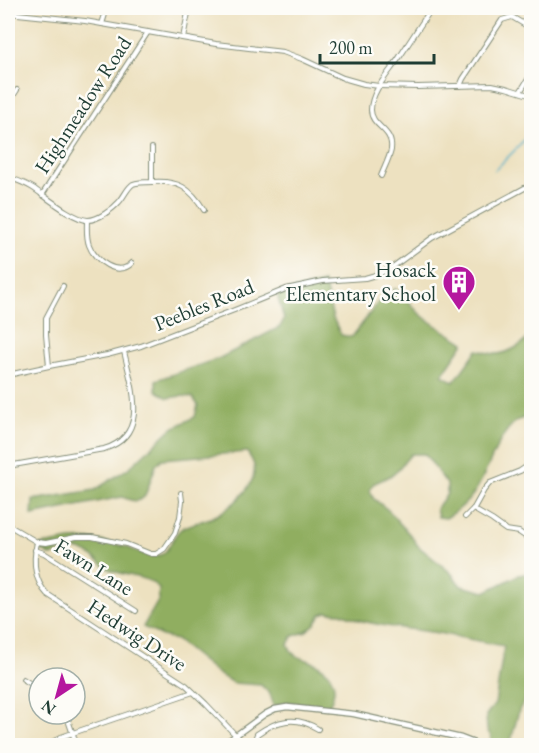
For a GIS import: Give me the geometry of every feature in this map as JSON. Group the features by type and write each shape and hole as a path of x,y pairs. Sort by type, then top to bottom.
{"main road":[{"path":"221,746 268,712 279,708 295,707 374,718 460,738 482,746"}],"street":[{"path":"102,24 106,8"},
{"path":"183,39 189,8"},
{"path":"381,176 391,146 388,135 375,121 371,112 373,101 379,86 432,8"},
{"path":"8,13 102,24 216,45 268,49 286,53 343,78 379,86 492,85 531,96"},
{"path":"460,86 502,20 512,17 531,29"},
{"name":"Highmeadow Road","path":"42,195 148,32"},
{"path":"520,92 531,73"},
{"path":"8,104 17,90"},
{"path":"152,148 152,182"},
{"path":"8,177 20,181 87,220 99,217 116,205 132,185 138,183 168,182 184,187 196,196 204,210"},
{"name":"Peebles Road","path":"8,375 124,351 286,289 323,280 365,278 379,274 438,234 531,184"},
{"path":"87,220 88,243 92,252 99,259 105,264 120,268 132,263"},
{"path":"49,366 46,318 63,286"},
{"path":"8,466 104,449 122,440 135,416 124,351"},
{"path":"465,517 490,483 520,471 531,463"},
{"path":"8,525 37,542 46,543 76,537 92,537 126,544 151,554 158,553 166,547 175,532 180,517 181,493"},
{"path":"472,509 506,530 519,532 531,541"},
{"name":"Hedwig Drive","path":"37,542 37,580 46,594 176,679 206,704 246,746"},
{"name":"Fawn Lane","path":"36,550 136,611"},
{"path":"23,679 27,681"},
{"path":"46,746 72,733 193,692"},
{"path":"257,746 255,739 257,734 278,722 300,721 318,729"},
{"path":"70,726 77,746"}],"green space":[{"path":"324,283 333,318 341,335 352,337 379,301 395,289 406,297 424,317 464,343 442,375 454,382 477,350 495,354 506,352 516,348 531,335 531,417 518,420 508,430 497,447 479,485 465,504 446,518 438,517 436,509 447,494 447,484 425,454 411,454 394,474 373,484 370,490 373,498 388,510 418,546 451,573 461,586 485,592 519,575 531,573 531,689 519,710 510,745 491,745 486,715 495,704 504,646 386,626 362,621 341,613 326,612 321,614 315,624 305,632 293,636 288,644 294,654 318,665 329,674 334,692 328,707 287,702 274,706 270,694 261,685 233,683 218,674 176,640 143,627 158,601 159,589 155,584 111,570 81,550 65,549 52,556 39,547 78,539 110,543 149,556 157,556 165,552 181,529 215,516 235,502 250,485 254,473 254,464 247,452 162,459 156,465 145,496 140,500 134,501 122,497 32,515 33,500 95,490 129,468 171,429 195,417 198,405 192,397 168,398 156,390 156,380 220,358 280,327 284,319 277,294"}],"waterway":[{"path":"495,170 532,129"}],"place":[{"name":"Hosack Elementary School","path":"459,311"}]}
